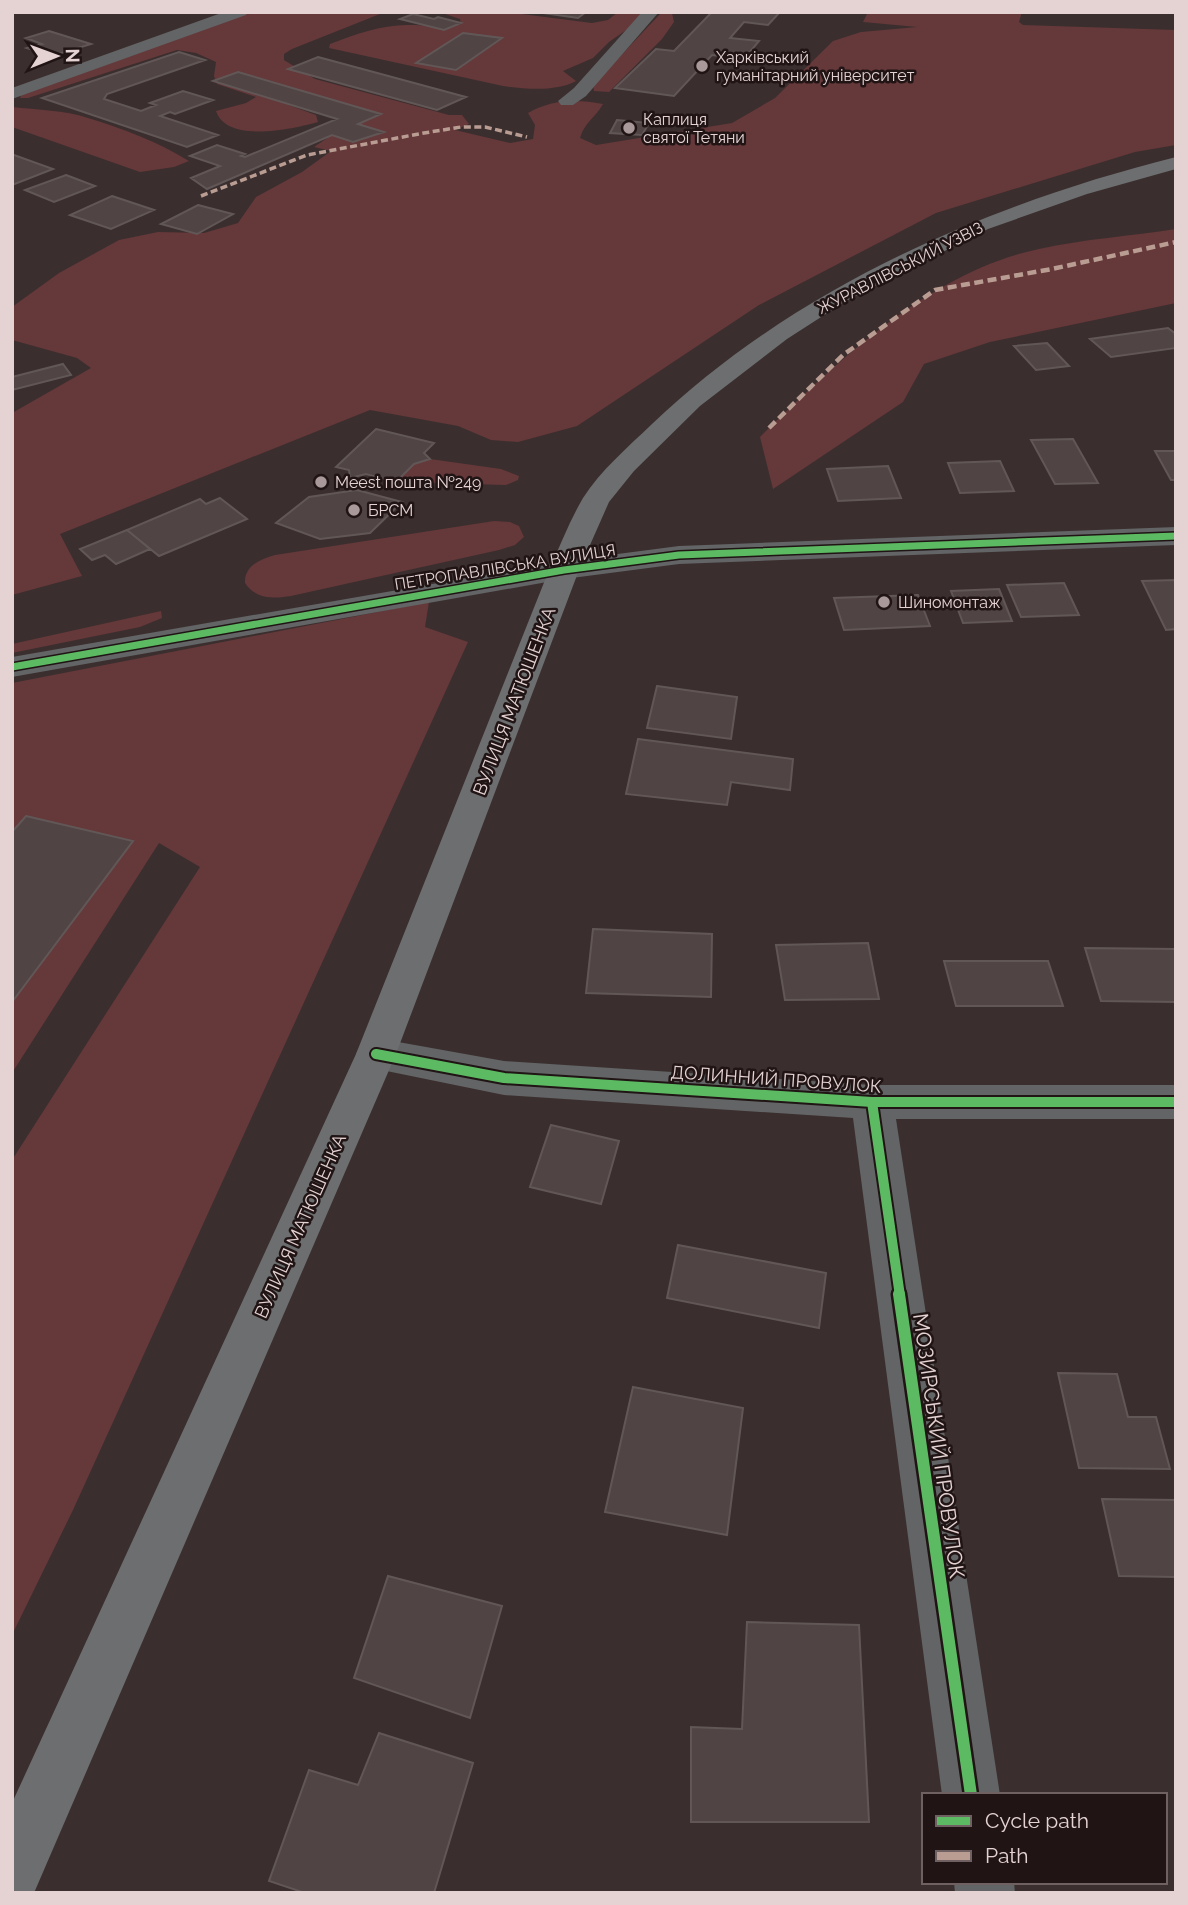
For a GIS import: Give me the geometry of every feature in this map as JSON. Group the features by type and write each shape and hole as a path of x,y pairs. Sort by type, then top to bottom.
{"main road":[{"name":"ЖУРАВЛІВСЬКИЙ УЗВІЗ","path":"564,570 596,500 625,465 691,401 779,334 838,296 981,225 1080,190 1176,163"},
{"name":"ВУЛИЦЯ МАТЮШЕНКА","path":"12,1872 376,1054 564,570"}],"street":[{"path":"12,94 240,12"},
{"path":"566,102 580,92 652,12"},
{"name":"ПЕТРОПАВЛІВСЬКА ВУЛИЦЯ","path":"12,667 564,570 679,555 1176,536"},
{"name":"ДОЛИННИЙ ПРОВУЛОК","path":"376,1054 504,1078 872,1102 1176,1102"},
{"name":"МОЗИРСЬКИЙ ПРОВУЛОК","path":"872,1102 971,1793"}],"shaded area":[{"path":"249,12 385,12 292,49 284,54 284,60 315,79 449,115 462,115 469,124 455,130 510,143 533,139 535,125 528,113 537,108 564,101 603,104 584,128 580,138 596,145 732,123 775,98 833,41 861,32 917,27 863,22 868,12 1022,12 1019,22 1023,25 1176,30 1176,145 1135,152 936,213 759,305 577,426 518,442 491,440 458,426 370,410 60,534 82,576 12,595 12,413 91,368 77,358 12,340 12,307 59,273 119,240 158,232 204,233 238,223 256,197 302,172 331,151 314,147 348,124 343,112 283,103 316,115 318,122 262,132 233,128 223,121 216,111 246,103 256,97 217,84 214,76 216,62 196,53 177,50 28,98 20,98 22,93"},
{"path":"439,12 507,12 592,23 608,20 618,12 646,12 642,19 609,42 593,58 563,71 576,81 559,87 531,89 503,86 329,48 330,44 380,28 401,25 448,27 461,24 460,19"},
{"path":"672,13 674,22 662,39 609,92 594,91 593,85 660,14"},
{"path":"12,107 79,115 140,136 189,161 174,167 140,172 12,127"},
{"path":"1176,229 1176,303 990,342 924,364 903,402 773,489 760,437 853,350 924,298 999,260 1039,249"},
{"path":"430,459 501,469 519,476 518,480 506,485 396,482 414,464"},
{"path":"494,521 510,522 519,526 524,537 515,545 499,550 291,596 265,597 254,592 245,583 250,568 275,555"},
{"path":"429,602 425,627 468,642 73,1510 12,1635 12,1160 200,867 159,843 12,1073 12,683"},
{"path":"161,611 162,618 140,627 12,653 12,644"}],"building":[{"path":"536,12 586,12 578,18"},
{"path":"712,12 780,12 768,25 744,22 730,38 759,41 744,59 712,55 674,96 615,88 656,49 674,51"},
{"path":"413,14 461,23 444,30 400,19"},
{"path":"49,31 91,44 52,56 27,48 42,44 26,38"},
{"path":"463,33 502,38 456,70 416,63"},
{"path":"179,52 205,60 107,94 104,99 141,111 156,105 150,103 183,91 213,100 175,114 170,112 160,116 218,135 187,147 42,98"},
{"path":"318,57 466,97 437,110 288,69"},
{"path":"238,72 381,114 358,124 384,132 353,142 332,135 207,189 191,178 220,166 190,156 217,145 245,154 241,156 245,157 337,119 213,81"},
{"name":"Каплиця святої Тетяни","path":"617,120 649,123 642,135 610,133"},
{"path":"14,155 53,169 12,185"},
{"path":"66,175 95,186 54,202 25,190"},
{"path":"112,196 154,210 111,229 70,215"},
{"path":"198,205 233,214 197,234 161,224"},
{"path":"1168,328 1176,334 1176,348 1111,357 1090,339"},
{"path":"1047,343 1069,366 1036,370 1014,346"},
{"path":"63,364 71,375 12,390 12,377"},
{"path":"376,429 434,443 424,453 430,459 414,464 396,482 366,474 350,478 349,470 336,467"},
{"path":"1073,439 1098,483 1055,484 1031,440"},
{"path":"1155,451 1176,451 1176,480 1171,480"},
{"path":"1000,461 1014,491 960,493 948,463"},
{"path":"888,466 901,498 838,501 827,469"},
{"path":"357,490 402,502 370,533 320,539 276,523 309,497"},
{"path":"220,498 247,519 159,556 127,530 200,499 206,504"},
{"path":"127,530 150,549 116,564 105,555 92,560 80,549"},
{"path":"1176,580 1176,629 1166,630 1142,581"},
{"path":"1064,583 1079,615 1021,617 1007,585"},
{"path":"999,589 1012,621 963,623 951,591"},
{"path":"918,595 930,626 844,630 834,598"},
{"path":"657,686 737,697 731,739 647,728"},
{"path":"638,739 793,759 790,790 731,782 727,805 626,794"},
{"path":"26,816 133,841 12,1002 12,832"},
{"path":"593,929 712,934 711,997 586,993"},
{"path":"868,943 879,999 785,1000 776,945"},
{"path":"1085,948 1176,949 1176,1002 1101,1001"},
{"path":"944,961 1048,961 1063,1006 956,1006"},
{"path":"551,1125 619,1141 601,1204 530,1187"},
{"path":"678,1245 826,1273 819,1328 667,1298"},
{"path":"1058,1373 1117,1374 1128,1417 1156,1417 1170,1469 1079,1468"},
{"path":"633,1387 743,1408 727,1535 605,1512"},
{"path":"1102,1499 1176,1500 1176,1577 1119,1576"},
{"path":"388,1576 502,1606 470,1718 354,1678"},
{"path":"747,1622 859,1625 869,1822 691,1822 691,1727 742,1729"},
{"path":"379,1733 473,1763 434,1893 305,1893 269,1881 309,1770 358,1785"}],"marked path":[{"path":"201,196 307,155 424,133 461,127 485,127 527,137"},
{"path":"769,428 843,355 935,290 1052,269 1176,242"}],"cycle path":[{"path":"12,667 564,570 679,555 1176,536"},
{"path":"376,1054 504,1078 872,1102 1176,1102"},
{"path":"872,1102 971,1793"}],"place":[{"name":"Харківський гуманітарний університет","path":"702,66"},
{"name":"Каплиця святої Тетяни","path":"629,128"},
{"name":"Meest пошта №249","path":"321,482"},
{"name":"БРСМ","path":"354,510"},
{"name":"Шиномонтаж","path":"884,602"}]}
